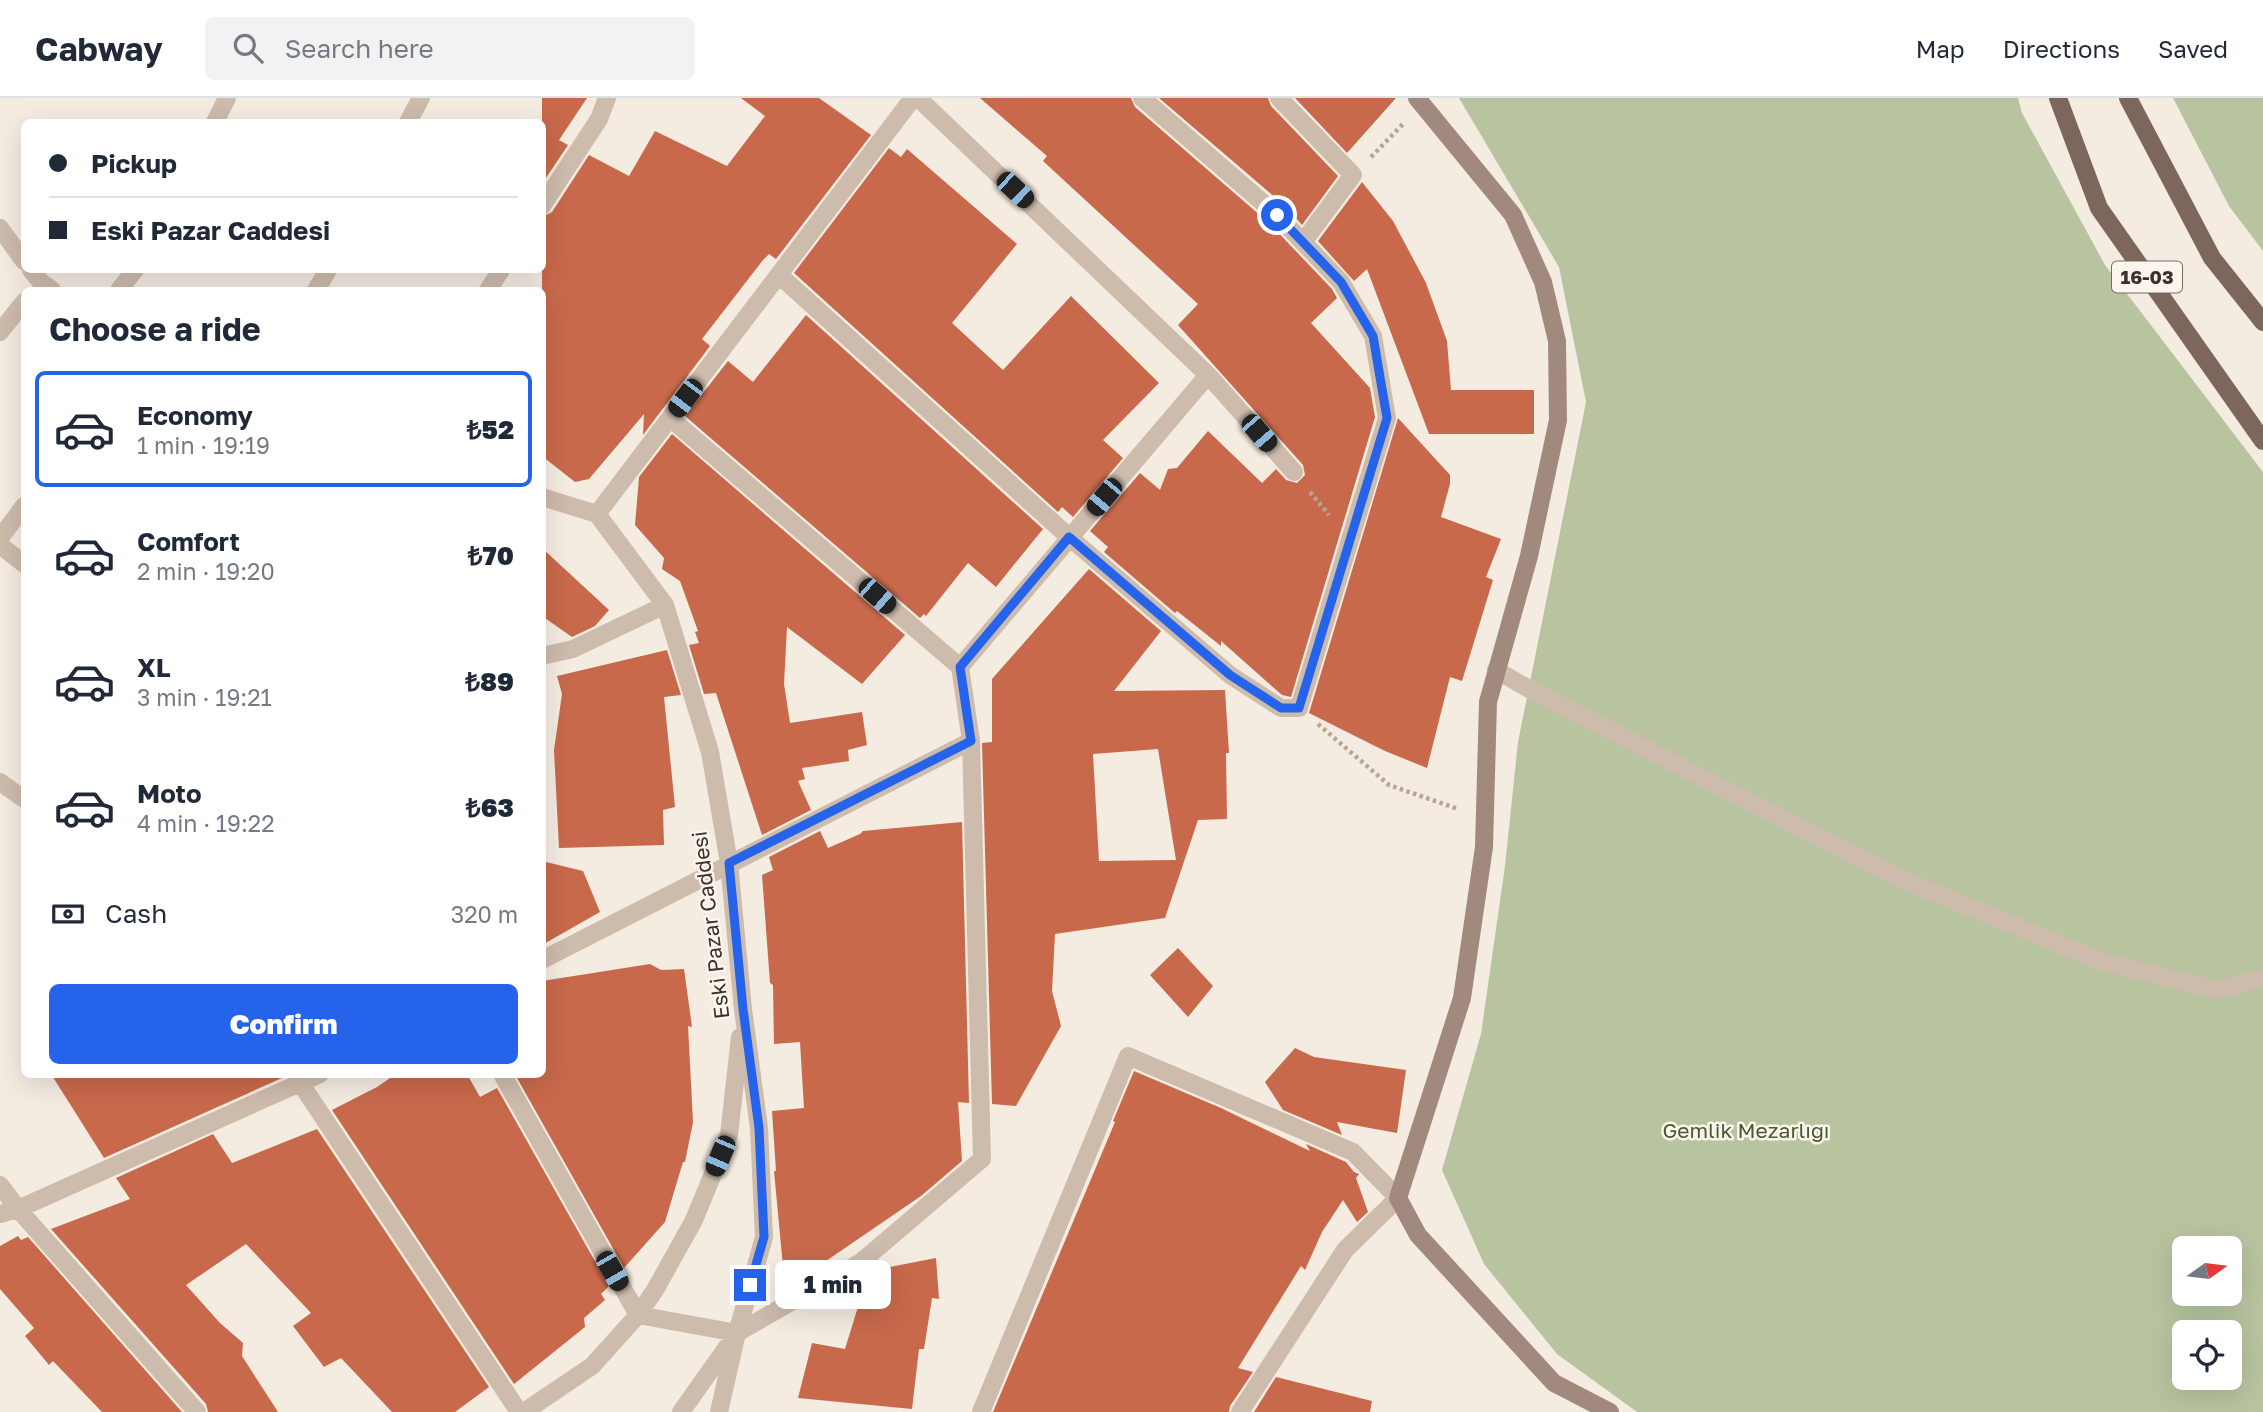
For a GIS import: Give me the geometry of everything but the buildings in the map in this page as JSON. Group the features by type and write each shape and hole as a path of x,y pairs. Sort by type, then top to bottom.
{"main road":[{"name":"16-03","path":"2058,98 2099,208 2263,442"},
{"name":"16-03","path":"2128,98 2212,258 2263,322"}],"street":[{"path":"216,119 227,98"},
{"path":"410,119 421,98"},
{"path":"546,200 599,119 607,98"},
{"path":"546,498 597,514 916,98 1208,375 1294,472"},
{"path":"779,275 1069,537 1230,675 1281,708 1299,708 1387,418 1373,336 1341,282 1277,215 1142,98"},
{"path":"1279,98 1353,175 1303,242"},
{"path":"1240,1412 1345,1250 1398,1198 1462,998 1485,847 1488,702 1529,556 1558,420 1557,341 1543,282 1513,215 1420,101"},
{"path":"0,228 21,257"},
{"path":"0,332 21,306"},
{"path":"960,667 1208,375"},
{"path":"670,418 960,667 971,741 982,1159 861,1262 737,1333 681,1412"},
{"path":"0,538 21,510"},
{"name":"Eski Pazar Caddesi","path":"597,514 665,605 710,752 729,863 743,1009 759,1128 764,1237 737,1333 719,1412"},
{"path":"0,545 21,562"},
{"path":"546,655 573,649 665,605"},
{"path":"1496,670 1899,878 2100,961 2217,990 2263,978"},
{"path":"546,958 971,741"},
{"path":"0,782 21,797"},
{"path":"524,1412 592,1366 638,1315 694,1220 729,1135 743,1009"},
{"path":"981,1412 1128,1056 1353,1152 1398,1198 1418,1235 1554,1382 1609,1412"},
{"path":"9,1211 312,1078"},
{"path":"504,1078 638,1315"},
{"path":"301,1084 519,1412"},
{"path":"0,1185 9,1211 197,1412"},
{"path":"638,1315 737,1333"}],"path":[{"path":"1353,175 1420,101"},
{"path":"1294,472 1350,540"},
{"path":"1299,708 1389,785 1485,819"}],"green space":[{"name":"Gemlik Mezarlığı","path":"1459,98 2018,98 2022,113 2105,265 2263,472 2263,1412 1637,1412 1557,1354 1484,1264 1442,1170 1481,1034 1505,866 1518,742 1586,402 1559,267"},
{"path":"2173,98 2263,98 2263,251 2229,206"}],"route":[{"path":"750,1285 764,1237 759,1128 743,1009 729,863 971,741 960,667 1069,537 1230,675 1281,708 1299,708 1387,418 1373,336 1341,282 1277,215"}]}
